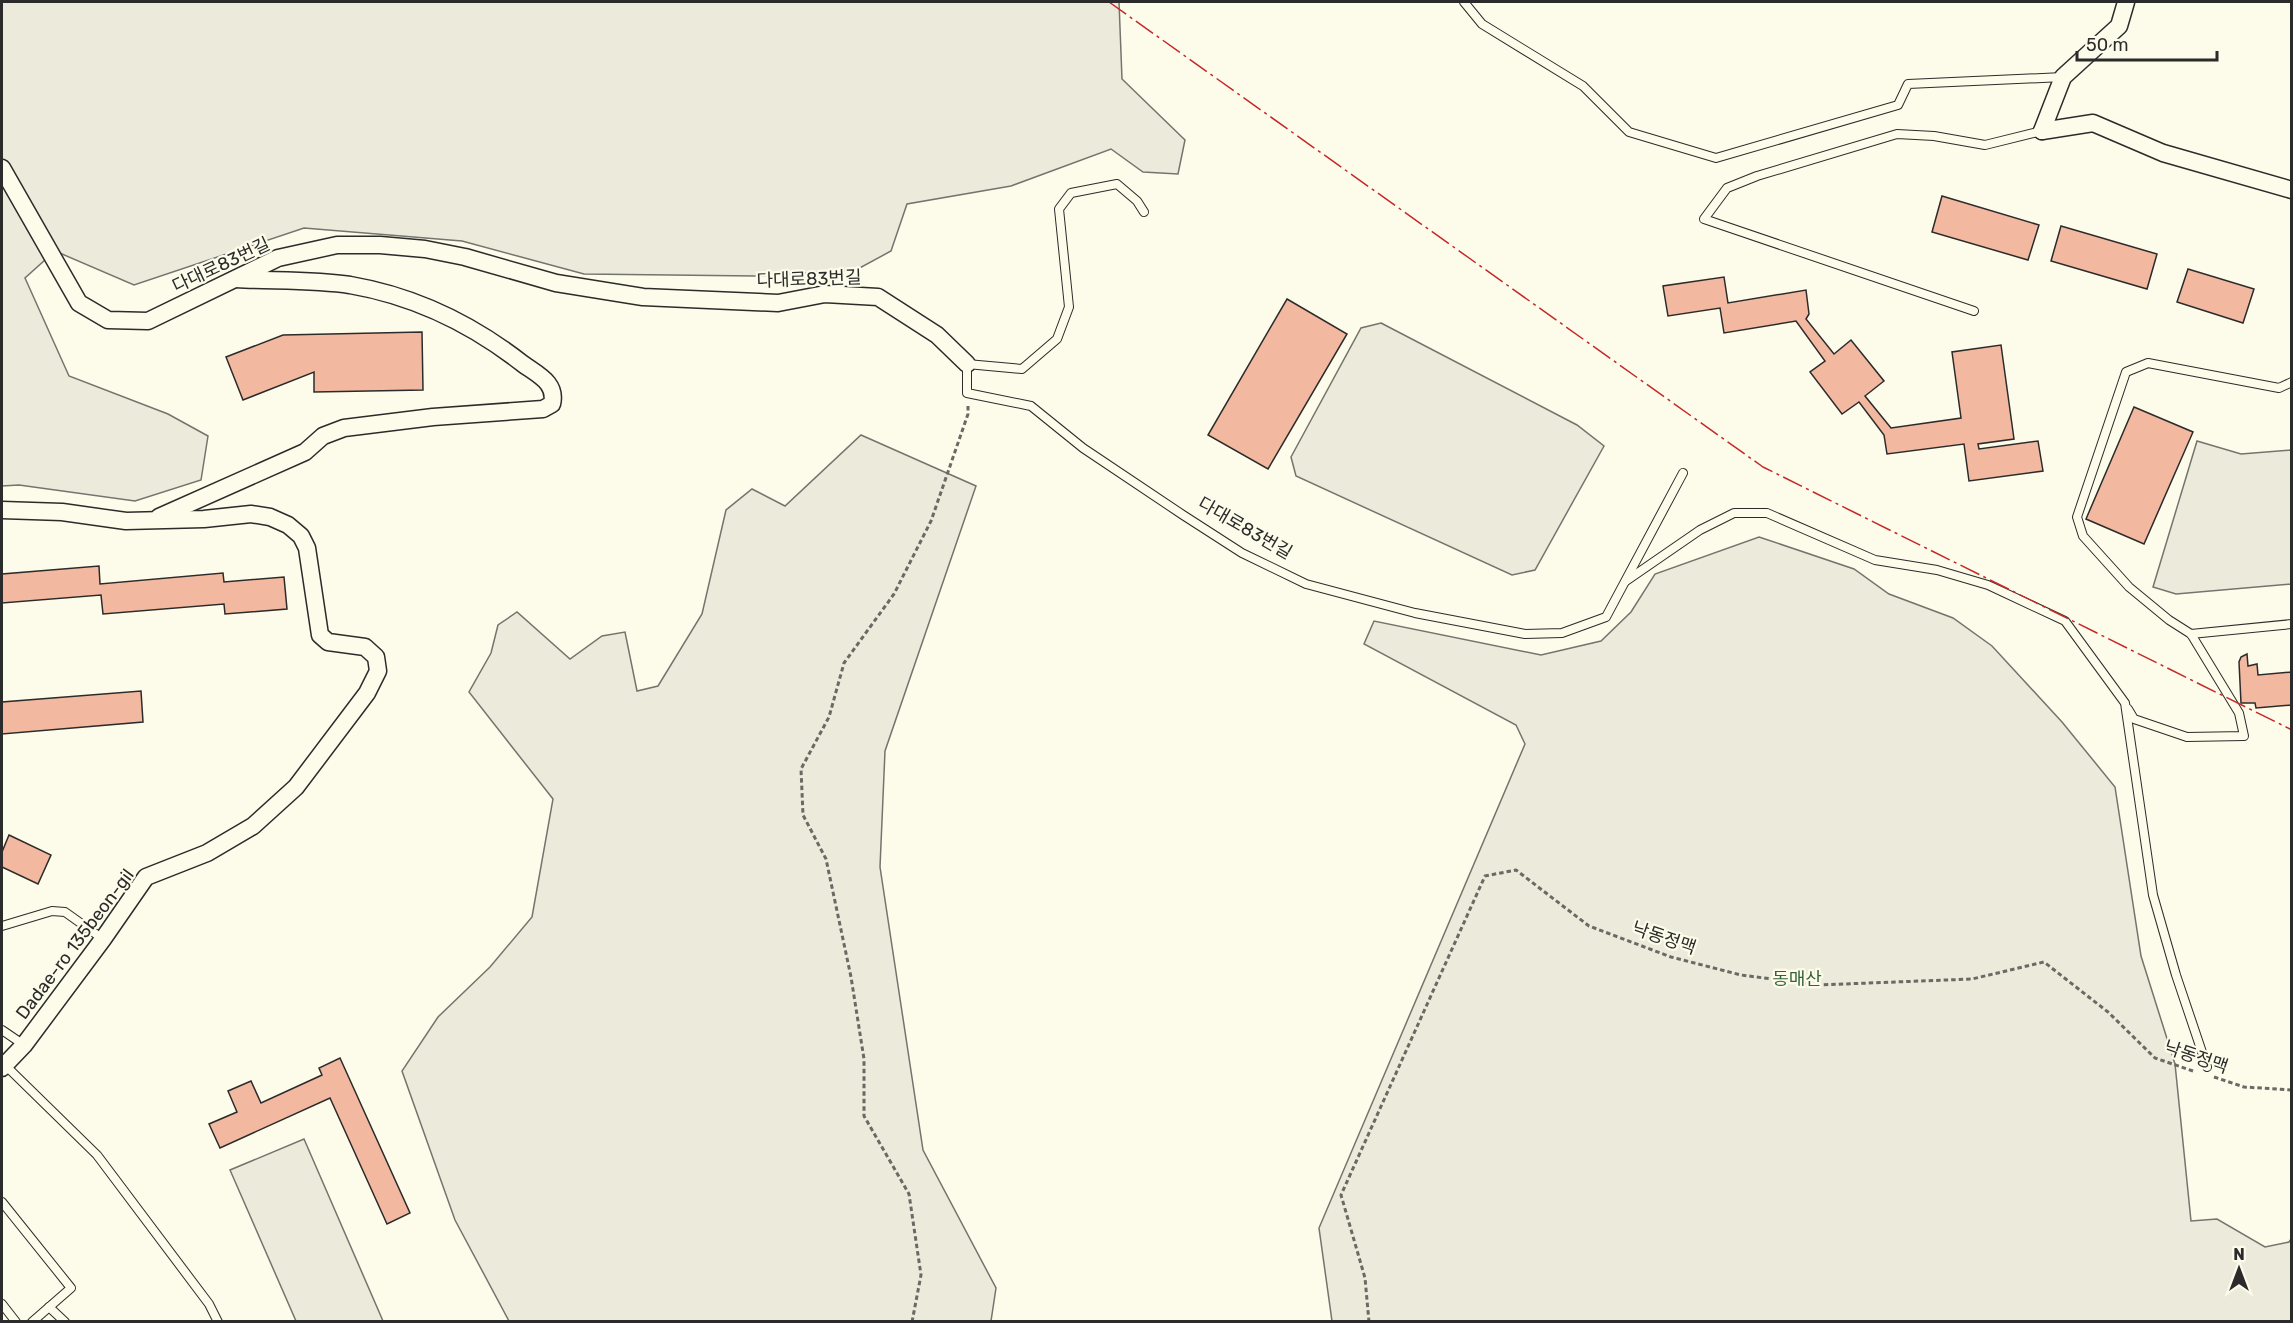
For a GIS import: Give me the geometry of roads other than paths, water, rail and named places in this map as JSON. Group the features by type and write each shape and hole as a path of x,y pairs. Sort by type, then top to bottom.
{"street":[{"path":"2042,131 2063,77 2119,26 2126,2"},
{"path":"2042,131 2092,123 2163,153 2292,189"},
{"name":"다대로83번길","path":"2,168 79,303 108,320 148,321 278,258 337,245 380,245 425,249 465,257 556,283 643,297 778,303 825,294 878,297 937,335 967,364"},
{"path":"154,519 305,452 323,436 344,428 433,417 543,409 552,404 555,394 550,386 508,352 456,320 405,298 348,285 235,279"},
{"name":"Dadae-ro 135beon-gil","path":"2,510 62,512 126,521 204,519 251,514 270,517 288,525 301,536 307,549 320,635 328,642 365,647 376,657 378,670 367,693 296,787 253,826 207,852 146,877 24,1045 3,1066"}],"lane":[{"path":"1464,2 1482,24 1582,86 1629,132 1716,158 1898,105 1908,84 2063,77"},
{"path":"1974,311 1704,219 1727,188 1757,176 1897,134 1934,136 1985,145 2042,131"},
{"path":"967,364 1022,369 1057,339 1069,307 1059,209 1071,193 1117,184 1137,201 1144,212"},
{"path":"1624,583 1701,530 1734,513 1767,513 1875,560 1937,570 1988,585 2065,621 2125,703 2134,719 2187,737 2244,736 2239,713 2191,634 2169,620 2129,587 2083,536 2077,517 2126,372 2148,363 2279,388 2292,382"},
{"name":"다대로83번길","path":"967,364 967,393 1031,406 1083,448 1183,515 1242,552 1306,584 1415,613 1525,634 1562,633 1606,617 1683,473"},
{"path":"2191,634 2292,624"},
{"path":"2125,703 2153,895 2176,975 2207,1067"},
{"path":"2,926 52,911 64,912 103,939"},
{"path":"2,1030 24,1045"},
{"path":"3,1066 97,1155 209,1304 218,1322"},
{"path":"2,1202 71,1288 32,1322"},
{"path":"2,1304 16,1322"},
{"path":"49,1307 65,1322"}],"park label":[{"name":"동매산","path":"1797,979"}]}
